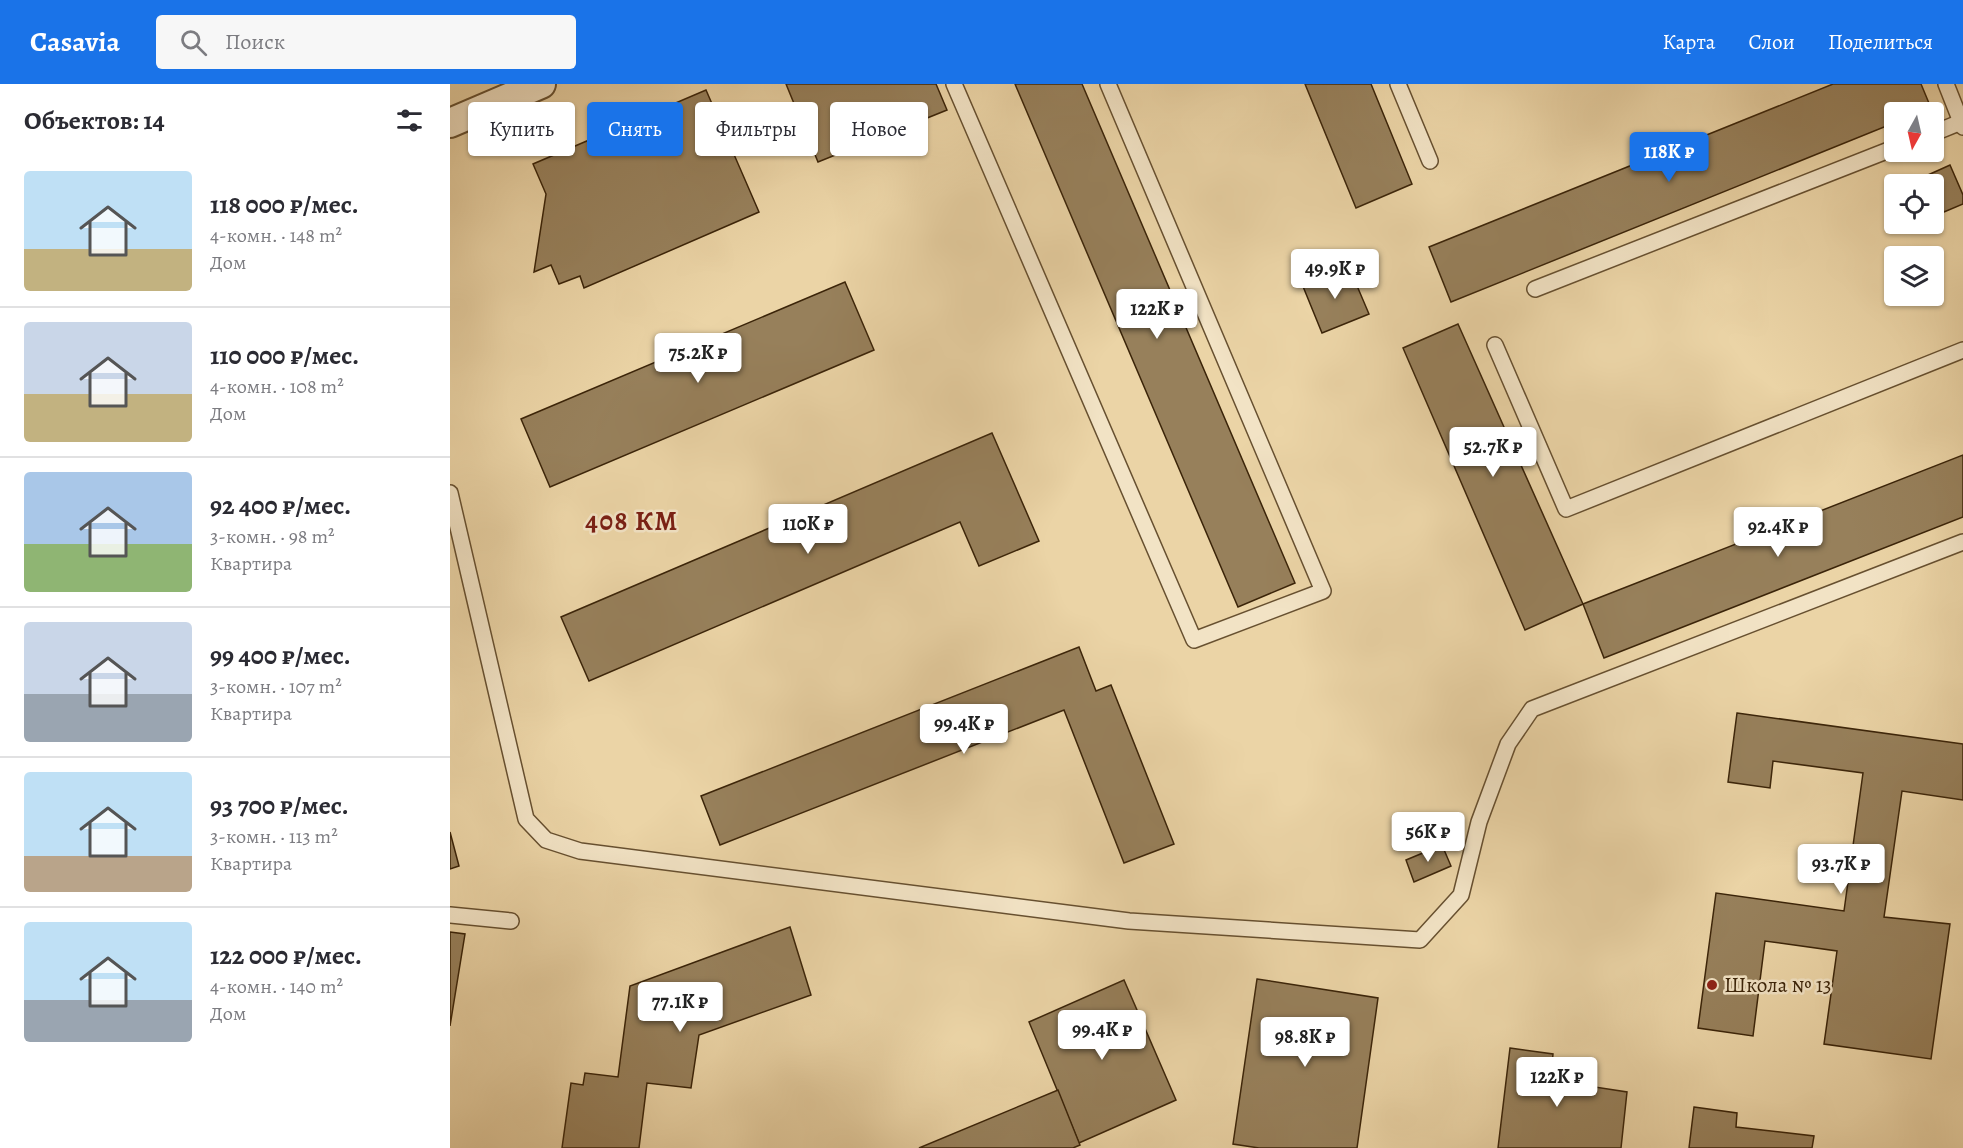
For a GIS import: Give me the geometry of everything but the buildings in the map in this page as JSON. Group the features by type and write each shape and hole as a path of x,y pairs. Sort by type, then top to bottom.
{"street":[{"path":"450,123 541,84"}],"lane":[{"path":"954,84 1194,640 1323,591 1108,84"},
{"path":"1398,84 1430,161"},
{"path":"1944,130 1962,125 1946,84"},
{"path":"1535,289 1884,152"},
{"path":"1495,345 1566,509 1963,350"},
{"path":"450,493 526,819 546,840 580,851 1129,921 1420,940 1461,896 1479,822 1508,744 1532,709 1963,542"},
{"path":"450,915 511,921"}],"place":[{"name":"Школа № 13","path":"1712,985"}],"district":[{"name":"408 КМ","path":"632,521"}]}
